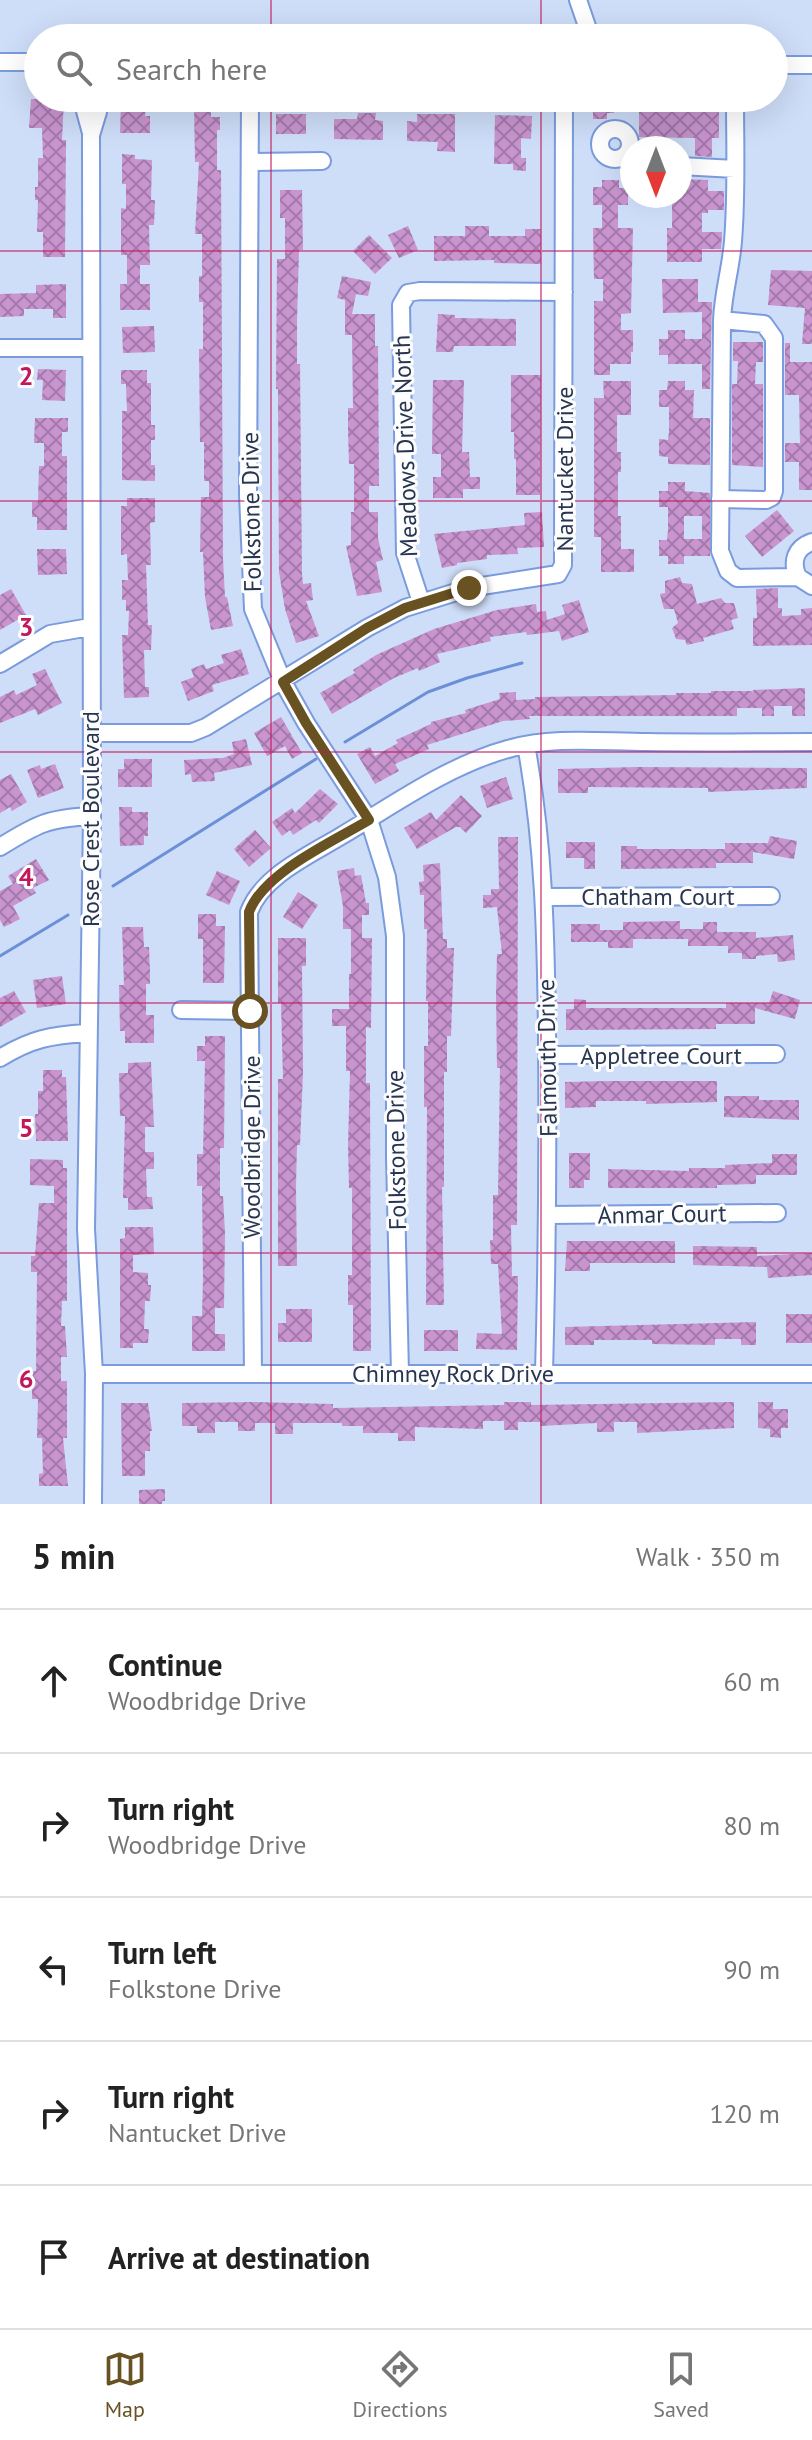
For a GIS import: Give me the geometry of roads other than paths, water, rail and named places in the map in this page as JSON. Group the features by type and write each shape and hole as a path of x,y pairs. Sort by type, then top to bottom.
{"street":[{"path":"578,0 586,24"},
{"path":"0,62 24,62"},
{"path":"788,65 812,65"},
{"name":"Rose Crest Boulevard","path":"85,112 91,135 92,816 86,1229 94,1374 93,1504"},
{"name":"Rose Crest Boulevard","path":"91,135 98,112"},
{"name":"Folkstone Drive","path":"250,112 249,572 253,609 283,682 369,820 387,877 395,936 395,1156 400,1373"},
{"name":"Nantucket Drive","path":"92,733 191,733 283,682 367,628 421,602 469,588 554,576 563,565 564,112"},
{"path":"735,112 733,245 723,296 722,320 720,551 728,571 737,578 805,581"},
{"path":"250,162 322,161"},
{"path":"692,167 735,169"},
{"name":"Meadows Drive North","path":"421,602 405,553 401,305 408,293 412,292 564,292"},
{"path":"720,499 766,500 772,497 774,491 774,338 764,324 722,320"},
{"path":"0,348 91,348"},
{"path":"805,581 794,563 795,556 799,549 812,542"},
{"path":"0,664 50,634 90,627"},
{"name":"Woodbridge Drive","path":"253,1374 249,912 272,881 463,765 526,745 574,740 812,742"},
{"name":"Falmouth Drive","path":"526,745 538,807 545,897 548,1215 544,1373"},
{"path":"0,847 56,817 92,816"},
{"name":"Chatham Court","path":"545,897 771,896"},
{"path":"181,1010 250,1011"},
{"path":"0,1058 22,1045 51,1035 87,1033"},
{"name":"Appletree Court","path":"547,1055 776,1054"},
{"name":"Anmar Court","path":"548,1215 777,1213"},
{"name":"Chimney Rock Drive","path":"94,1374 812,1374"}],"waterway":[{"path":"345,742 428,692 522,663"},
{"path":"113,886 316,759"},
{"path":"0,956 68,915"}]}
